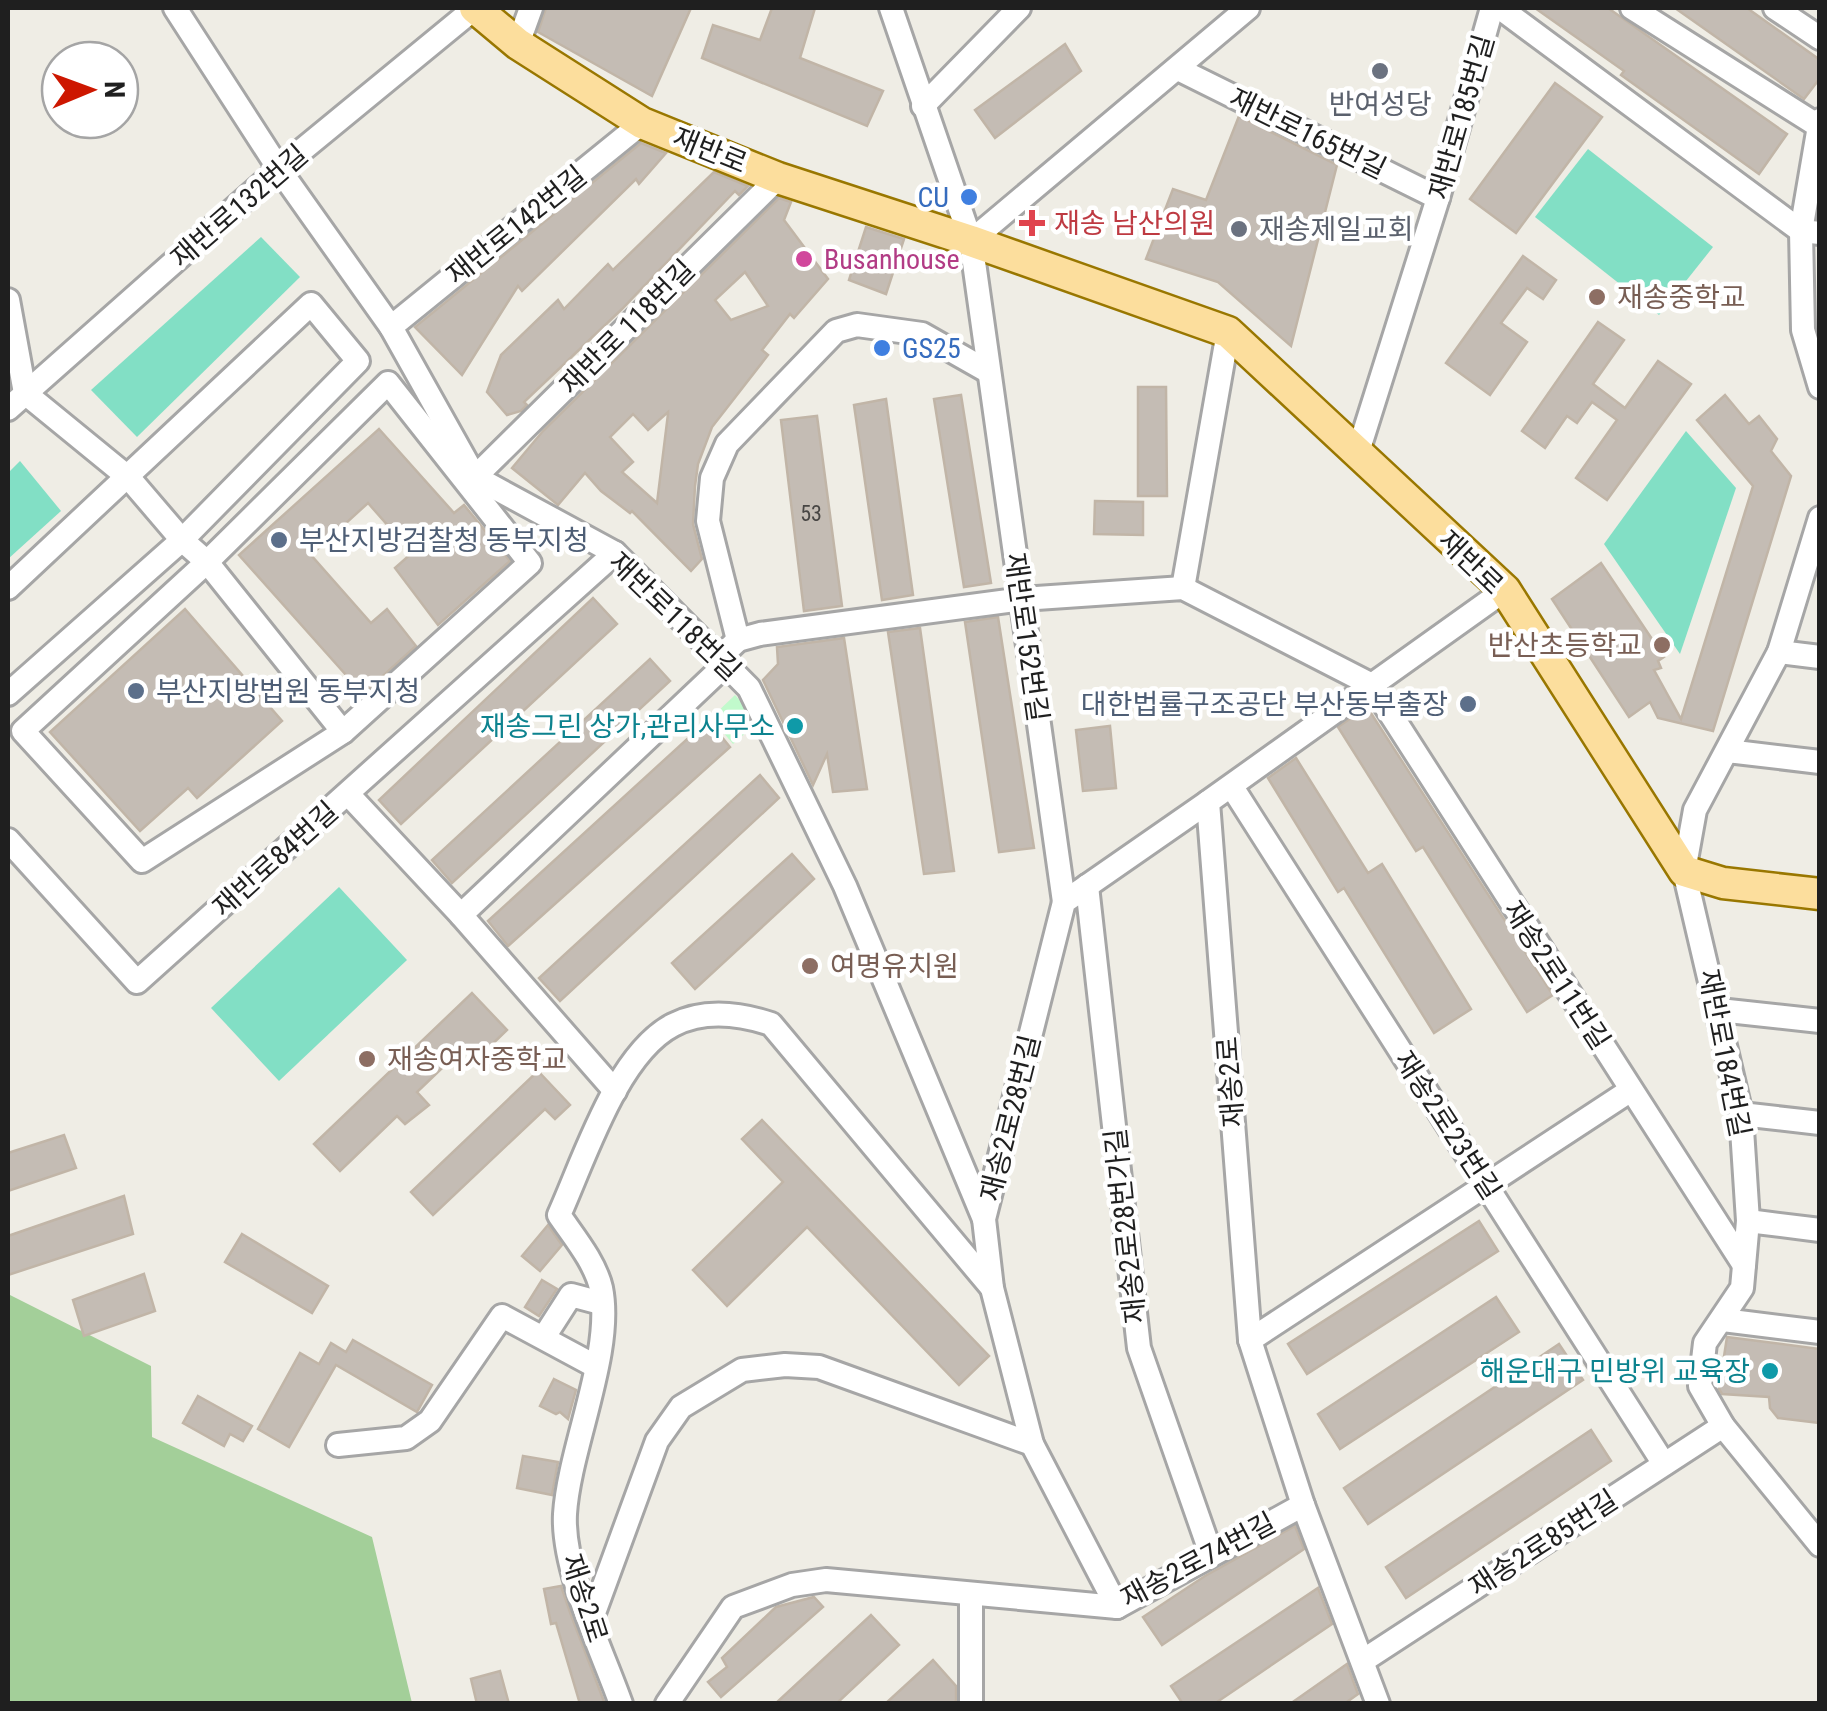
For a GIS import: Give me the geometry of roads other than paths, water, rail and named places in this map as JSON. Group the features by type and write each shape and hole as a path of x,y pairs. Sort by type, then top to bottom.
{"main road":[{"name":"재반로","path":"475,8 518,44 642,123 778,178 1228,332 1504,590 1684,871"},
{"path":"1684,871 1723,884 1820,894"}],"street":[{"path":"175,8 279,169 390,328 475,476"},
{"name":"재반로132번길","path":"8,410 279,169 475,8"},
{"path":"518,44 532,8"},
{"name":"재반로152번길","path":"891,8 971,241 1064,902"},
{"path":"923,106 1019,8"},
{"path":"971,241 1248,8"},
{"name":"재반로185번길","path":"1357,455 1438,198 1492,8"},
{"path":"1500,8 1810,232"},
{"path":"1632,8 1818,124 1810,232 1811,331 1820,387"},
{"path":"1775,8 1820,38"},
{"name":"재반로165번길","path":"1178,68 1438,198"},
{"name":"재반로142번길","path":"390,328 642,123"},
{"name":"재반로 118번길","path":"475,476 778,178"},
{"path":"8,300 25,393 129,478 182,540 207,562 343,732"},
{"path":"8,588 311,304 358,361 182,540 8,694"},
{"path":"738,640 708,521 712,478 727,444 836,331 857,325 922,334 990,372"},
{"path":"1183,588 1228,332"},
{"path":"388,383 530,563 343,732 142,860 23,731 207,562 388,383"},
{"name":"재반로118번길","path":"475,476 615,552 749,688 845,886 984,1219"},
{"path":"1684,871 1696,810 1780,652 1816,544 1820,518"},
{"path":"348,794 615,552"},
{"path":"461,916 722,662 738,640 1022,600 1183,588 1372,685"},
{"path":"1064,902 1504,590"},
{"path":"1780,652 1820,657"},
{"name":"재송2로11번길","path":"1372,685 1744,1265"},
{"path":"1727,751 1820,762"},
{"name":"재송2로23번길","path":"1232,786 1664,1464"},
{"name":"재반로84번길","path":"8,840 137,982 348,794 616,1091"},
{"name":"재송2로","path":"1208,802 1250,1340 1303,1505 1378,1704"},
{"name":"재반로184번길","path":"1684,871 1741,1114 1748,1221 1742,1288 1705,1343 1700,1386 1722,1426 1820,1545"},
{"name":"재송2로28번가길","path":"1087,886 1139,1348 1211,1554"},
{"name":"재송2로28번길","path":"1064,902 984,1219 992,1288 1032,1444 1117,1606"},
{"path":"1719,1010 1820,1020"},
{"name":"재송2로","path":"622,1704 569,1560 565,1514 603,1328 601,1289 587,1256 560,1215 616,1091 642,1052 672,1025 702,1016 745,1015 772,1024 992,1288"},
{"path":"1250,1340 1631,1090"},
{"path":"1741,1114 1820,1123"},
{"path":"1748,1221 1820,1230"},
{"path":"544,1337 571,1295 601,1304"},
{"path":"338,1445 406,1438 430,1421 502,1316 595,1366"},
{"path":"1723,1320 1820,1332"},
{"path":"591,1621 658,1440 681,1407 742,1370 785,1365 819,1367 1032,1444"},
{"name":"재송2로85번길","path":"1364,1660 1722,1426"},
{"name":"재송2로74번길","path":"667,1704 733,1607 792,1586 826,1580 1117,1606 1303,1505"},
{"path":"971,1595 971,1704"}],"place":[{"name":"반여성당","path":"1380,71"},
{"name":"CU","path":"969,197"},
{"name":"재송 남산의원","path":"1032,223"},
{"name":"재송제일교회","path":"1239,229"},
{"name":"Busanhouse","path":"804,259"},
{"name":"재송중학교","path":"1597,297"},
{"name":"GS25","path":"882,348"},
{"name":"부산지방검찰청 동부지청","path":"279,540"},
{"name":"반산초등학교","path":"1662,645"},
{"name":"부산지방법원 동부지청","path":"136,691"},
{"name":"대한법률구조공단 부산동부출장","path":"1468,704"},
{"name":"재송그린 상가,관리사무소","path":"795,726"},
{"name":"여명유치원","path":"810,966"},
{"name":"재송여자중학교","path":"367,1059"},
{"name":"해운대구 민방위 교육장","path":"1770,1371"}]}
